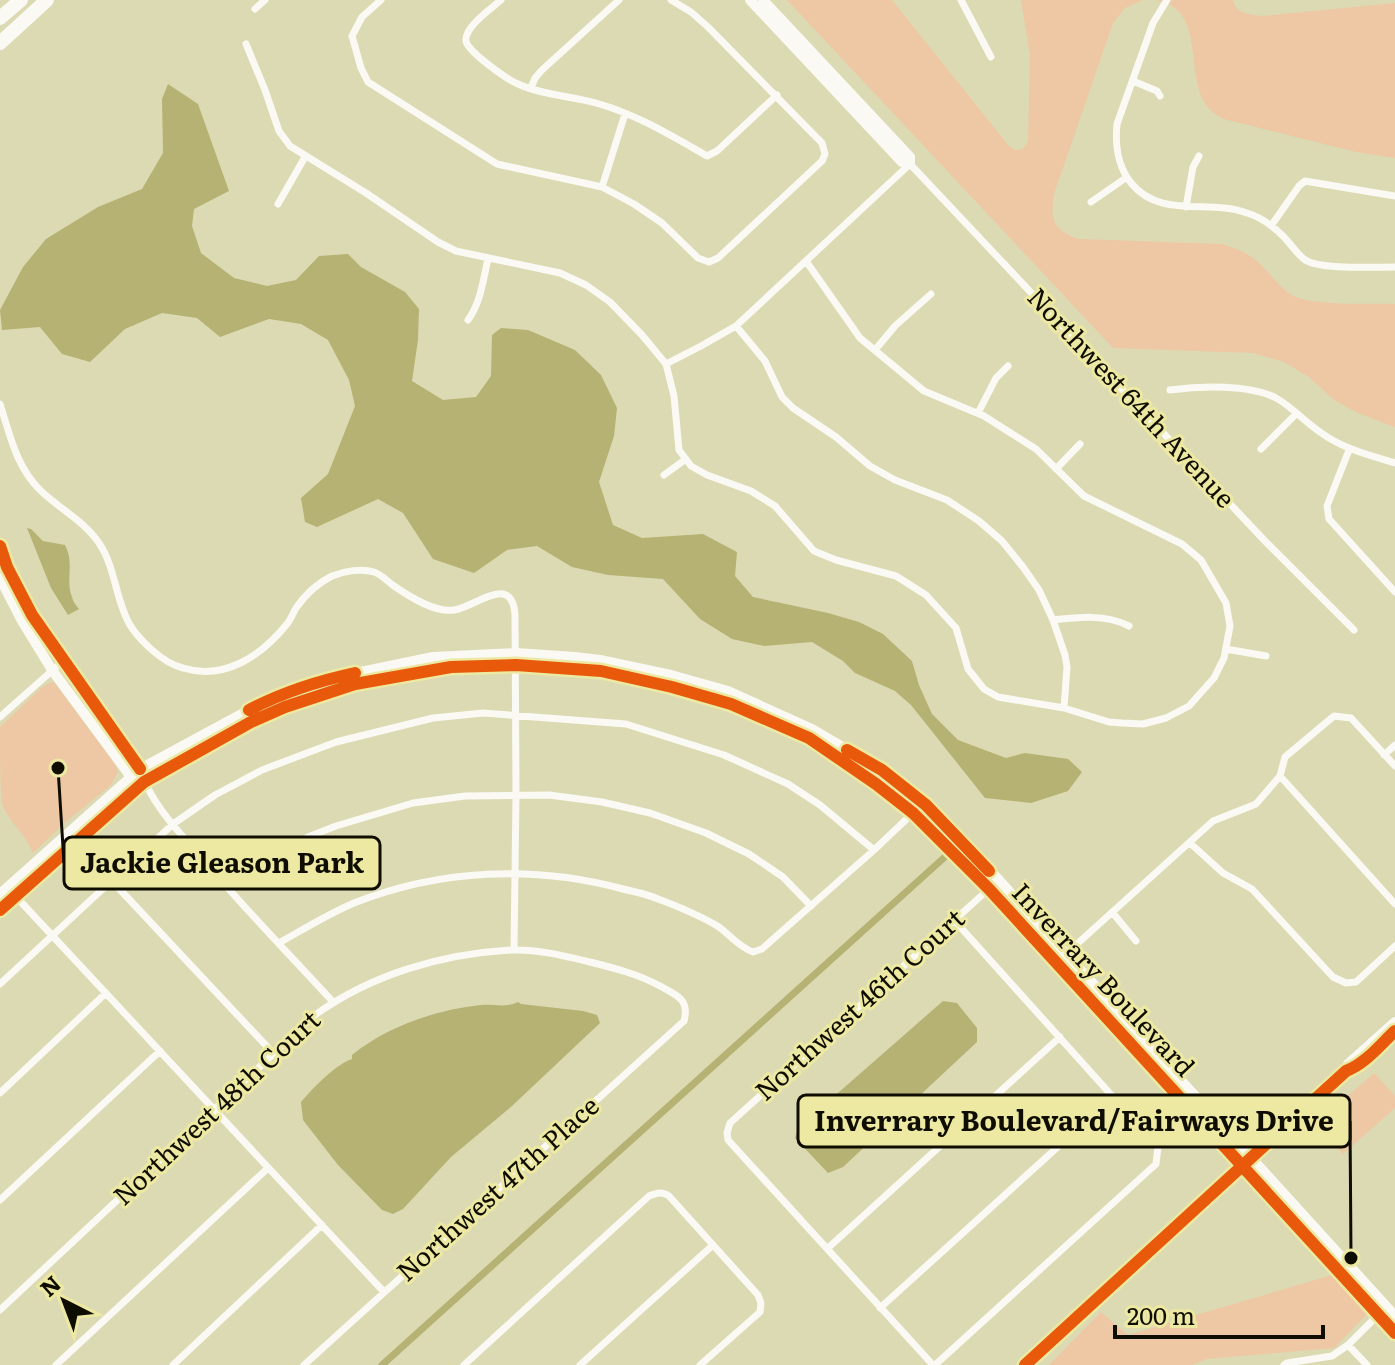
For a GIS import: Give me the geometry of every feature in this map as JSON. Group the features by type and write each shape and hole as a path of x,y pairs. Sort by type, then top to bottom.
{"highway":[{"path":"0,18 21,0"},
{"path":"0,43 47,0"}],"street":[{"path":"255,9 265,0"},
{"path":"381,0 362,17 352,36 368,82 497,164 602,187 662,223 698,258 709,262 718,258 822,161 825,154 822,143 777,95 708,27 671,0"},
{"path":"501,0 472,25 466,42 510,80 531,88 598,103 679,138 707,156 717,151 777,95"},
{"path":"531,88 542,70 619,0"},
{"name":"Northwest 64th Avenue","path":"750,0 1354,630"},
{"name":"Northwest 64th Avenue","path":"763,0 910,157 910,164"},
{"path":"961,0 991,57"},
{"path":"1167,0 1153,23 1117,124 1116,142 1121,167 1135,187 1157,203 1245,212 1281,233 1305,261 1318,266 1395,267"},
{"path":"246,44 279,131 290,146 456,251 560,273 586,285 610,302 666,364 674,396 679,450 691,466 751,491 775,506 814,551 896,576 926,595 956,628 968,669 984,689 998,697 1064,708 1109,722 1143,724 1166,718 1189,706 1214,678 1224,658 1230,626 1226,603 1201,560 1182,544 1084,496 1036,449 978,413 924,391 860,338 806,261"},
{"path":"1133,81 1157,91 1160,96"},
{"path":"602,187 625,114"},
{"path":"1186,207 1193,167 1199,156"},
{"path":"278,204 305,157"},
{"path":"666,364 736,326 910,164"},
{"path":"1091,202 1127,177"},
{"path":"1271,226 1305,181 1395,196"},
{"path":"468,320 475,311 488,259"},
{"path":"875,350 895,326 931,294"},
{"path":"736,326 765,361 782,397 793,408 836,437 870,466 895,480 947,500 1002,541 1039,590 1053,620 1067,667 1064,708"},
{"path":"978,413 996,378 1008,366"},
{"path":"1170,390 1244,389 1277,398 1349,450 1395,463"},
{"path":"0,404 19,462 40,490 87,528 100,544 108,558 126,618 140,639 162,659 182,668 202,672 244,663 261,651 289,622 297,607 316,586 333,576 353,571 375,572 432,607 447,611 463,609 493,594 509,596 514,605 516,659 514,950"},
{"path":"1261,449 1296,414"},
{"path":"1056,469 1080,444"},
{"path":"1349,450 1327,506 1329,519 1395,592"},
{"path":"664,475 686,459"},
{"path":"0,546 7,567 32,615 135,759 144,782 173,824 333,1002"},
{"path":"0,578 52,670 131,777 144,782"},
{"path":"1053,620 1115,619 1129,626"},
{"path":"1226,649 1266,656"},
{"name":"Inverrary Boulevard","path":"4,890 140,769 273,697 327,679 433,657 587,658 671,675 728,691 812,729 882,770 926,805 999,880 1060,959"},
{"name":"Inverrary Boulevard","path":"0,910 144,782 251,722 285,707 355,684 516,659 601,671 731,704 809,738 913,813 1060,959 1251,1157 1382,1311 1395,1333"},
{"path":"0,717 63,661"},
{"path":"0,984 173,824 215,795 262,770 336,742 433,718 483,713 626,724 724,755 788,784 874,850"},
{"path":"1060,959 1213,821 1256,804 1280,776 1285,757 1334,716 1351,718 1395,766"},
{"path":"1384,755 1395,745"},
{"path":"1280,776 1395,904"},
{"path":"225,885 261,861 308,837 413,803 465,796 549,795 602,802 650,813 706,833 749,854 783,877 811,906"},
{"path":"279,943 355,903 407,886 463,875 513,873 585,880 656,898 719,927 743,949 753,952 762,949 913,813"},
{"path":"1190,843 1223,873 1252,889 1333,977 1346,983 1356,982 1395,946"},
{"path":"111,880 273,1053"},
{"name":"Northwest 46th Court","path":"828,1248 728,1140 730,1123 999,880"},
{"path":"4,890 16,896 384,1292"},
{"path":"1112,912 1136,941"},
{"path":"954,920 1060,1037 1158,1147 1158,1158 1156,1164 934,1365 828,1248 1060,1037"},
{"name":"Northwest 48th Court","path":"0,1310 315,1015 374,981 411,967 465,955 514,950 572,958 629,972 681,998 687,1011"},
{"path":"0,1093 106,993"},
{"name":"Northwest 47th Place","path":"304,1365 684,1021 687,1011"},
{"path":"1346,1071 1348,1064 1395,1022"},
{"path":"1025,1365 1346,1071 1370,1055 1395,1031"},
{"name":"Inverrary Boulevard","path":"1140,1045 1242,1165 1382,1311 1395,1316"},
{"path":"0,1200 160,1051"},
{"path":"880,1308 1113,1097"},
{"path":"56,1365 268,1168"},
{"path":"464,1365 649,1196 659,1192 669,1196 758,1295 761,1303 760,1312 700,1365"},
{"path":"173,1365 322,1225"},
{"path":"580,1365 713,1245"},
{"path":"1284,1365 1332,1356 1348,1345 1382,1311"},
{"path":"1348,1345 1367,1365"}],"shaded area":[{"path":"787,0 892,0 1015,150 1023,149 1028,141 1030,56 1021,0 1143,0 1125,8 1113,23 1054,194 1055,223 1064,232 1079,239 1222,244 1252,257 1296,297 1330,303 1395,304 1395,427 1334,400 1309,377 1284,362 1253,353 1113,348"},
{"path":"1157,0 1233,0 1240,11 1261,16 1395,3 1395,158 1356,152 1224,119 1211,111 1200,93 1188,27 1173,7"},
{"path":"168,84 198,104 229,191 194,209 192,226 201,253 234,278 267,286 296,280 319,256 348,254 361,267 405,292 419,309 412,381 443,400 476,397 491,376 492,335 501,328 528,330 575,350 601,375 617,408 614,436 599,482 613,525 642,538 703,534 737,552 735,576 753,597 828,613 859,622 883,634 912,661 932,714 958,740 1006,758 1025,753 1068,759 1082,772 1068,791 1031,803 985,798 911,705 895,691 855,673 843,661 812,642 764,646 732,639 700,619 663,579 608,575 572,567 537,546 507,550 474,573 433,559 403,513 378,499 317,527 305,522 301,498 328,474 355,406 349,380 328,340 301,324 269,319 220,337 197,318 162,313 125,329 90,362 62,354 40,327 2,330 0,310 23,267 46,239 98,207 142,189 163,153 162,99"},
{"path":"27,528 43,541 65,545 69,559 70,591 79,609 68,615 51,588"},
{"path":"54,682 118,772 111,785 33,853 2,804 0,727 41,688"},
{"path":"943,1001 957,1003 977,1028 977,1042 843,1167 828,1173 795,1138 798,1128"},
{"path":"518,1002 583,1011 597,1015 600,1023 512,1106 451,1157 403,1209 393,1214 382,1210 338,1165 303,1120 301,1102 332,1071 352,1059 352,1055 397,1028 446,1011"},
{"path":"1374,1073 1395,1096 1395,1108 1343,1154 1316,1124"},
{"path":"1332,1275 1368,1313 1334,1348 1207,1359 1192,1365 1049,1365 1101,1312 1128,1335"}],"waterway":[{"path":"382,1365 947,855"}],"cycle path":[{"path":"0,546 7,567 32,615 140,769"},
{"path":"0,910 144,782 251,722 285,707 355,684 451,667 516,665 601,671 731,704 809,738 913,813 989,889 1395,1333"},
{"path":"249,710 301,688 355,673"},
{"path":"847,750 882,770 926,805 989,871"},
{"path":"1025,1365 1346,1071 1366,1059 1395,1031"}],"place":[{"name":"Jackie Gleason Park","path":"58,768"},
{"name":"Inverrary Boulevard/Fairways Drive","path":"1351,1258"}]}
